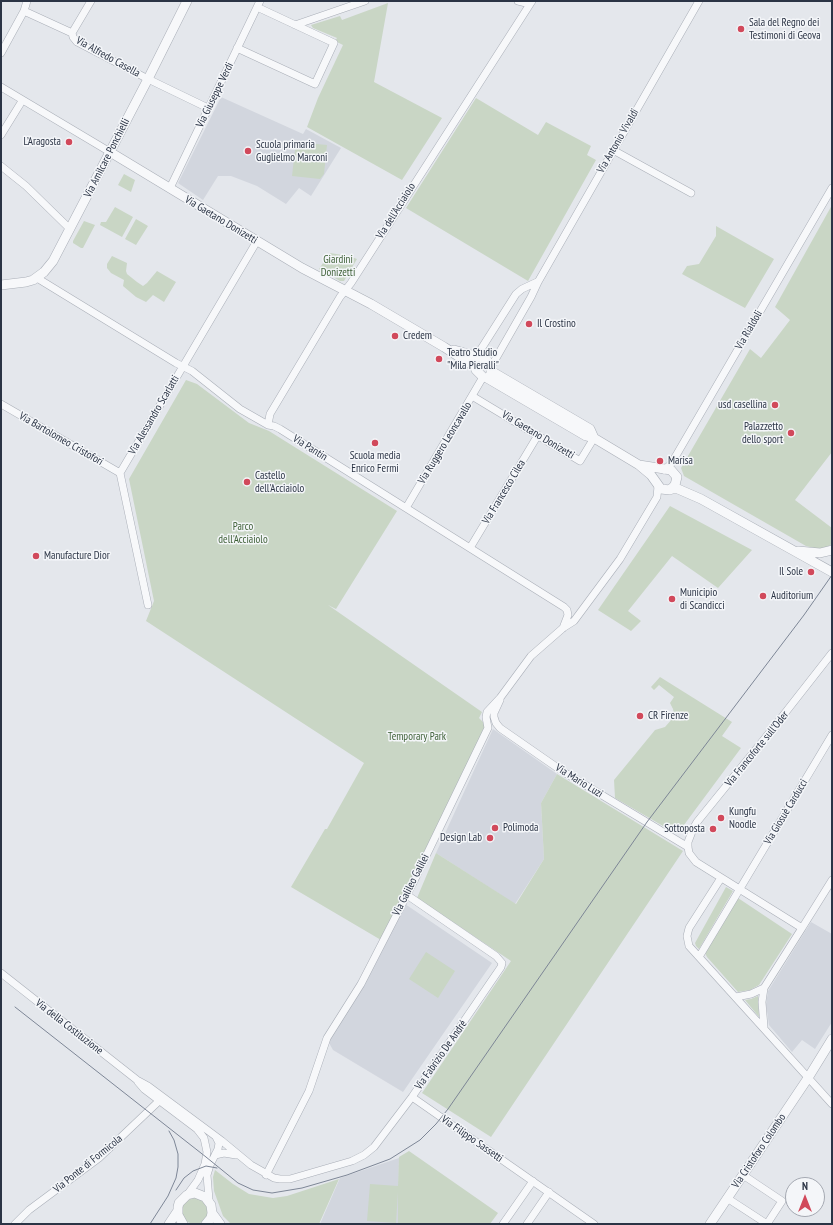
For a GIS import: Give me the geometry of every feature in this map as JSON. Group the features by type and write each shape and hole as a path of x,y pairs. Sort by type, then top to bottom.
{"street":[{"path":"1,53 28,1"},
{"path":"24,11 72,33 91,1"},
{"name":"Via Amilcare Ponchielli","path":"37,278 51,264 70,229 187,1"},
{"path":"295,25 365,1"},
{"path":"518,1 531,3"},
{"name":"Via Antonio Vivaldi","path":"488,373 531,298 538,282 699,1"},
{"name":"Via dell'Acciaiolo","path":"268,425 270,414 340,297 531,3"},
{"path":"237,48 315,84 334,43 295,25 258,4"},
{"name":"Via Giuseppe Verdi","path":"170,188 258,4"},
{"name":"Via Alfredo Casella","path":"72,33 77,42 208,108"},
{"name":"Via Gaetano Donizetti","path":"1,87 302,268 345,290 444,347 475,367 488,373 586,436 594,438 639,465 650,473 657,484"},
{"path":"1,135 22,101"},
{"path":"613,150 692,193"},
{"path":"1,166 26,186 70,229"},
{"name":"Via Rialdoli","path":"577,616 620,559 658,497 658,474 670,465 674,459 832,188"},
{"name":"Via Alessandro Scarlatti","path":"120,473 258,241"},
{"path":"1,285 26,282 37,278"},
{"name":"Via Pantin","path":"37,278 182,367 192,371 240,409 268,425 280,429 565,608 568,618 563,628"},
{"path":"475,367 474,362 476,357 516,294 522,289 538,282"},
{"path":"528,287 531,298"},
{"name":"Via Gaetano Donizetti","path":"444,347 486,359 488,373"},
{"name":"Via Ruggero Leoncavallo","path":"406,508 472,396 488,373"},
{"name":"Via Gaetano Donizetti","path":"472,396 580,461 594,438"},
{"name":"Via Bartolomeo Cristofori","path":"1,404 120,473"},
{"name":"Via Francesco Cilea","path":"470,548 538,435"},
{"name":"Via Gaetano Donizetti","path":"639,465 664,470"},
{"path":"664,470 673,472 682,484 700,499"},
{"path":"120,473 148,605"},
{"path":"672,489 676,484 677,478"},
{"path":"657,484 665,490 678,489 700,499 832,572"},
{"path":"794,551 820,553 832,550"},
{"name":"Via Galileo Galilei","path":"266,1174 309,1091 327,1038 361,984 407,895 488,728 486,717 487,712 500,698 531,656 563,628 571,624 577,616"},
{"name":"Via Francoforte sull'Oder","path":"688,847 689,837 697,822 832,653"},
{"name":"Via Mario Luzi","path":"500,698 494,714 495,721 499,728 562,771 688,847"},
{"name":"Via Giosuè Carducci","path":"699,957 832,736"},
{"path":"688,847 689,853 696,862 802,928"},
{"path":"721,878 688,931 687,938 689,946 832,1104"},
{"path":"764,1028 762,1002 764,988 832,880"},
{"name":"Via Fabrizio De André","path":"266,1174 280,1179 290,1179 331,1168 360,1157 377,1144 412,1097 500,969 502,963 491,952 407,895"},
{"name":"Via della Costituzione","path":"1,973 137,1080 148,1086 215,1136 240,1157 266,1174"},
{"path":"736,997 751,994 764,988"},
{"name":"Via Cristoforo Colombo","path":"710,1224 808,1078 832,1039"},
{"name":"Via della Costituzione","path":"137,1080 144,1089 197,1129 205,1140 206,1157 200,1176 187,1195"},
{"name":"Via Filippo Sassetti","path":"412,1097 464,1135 594,1224"},
{"name":"Via Ponte di Formicola","path":"15,1224 29,1210 99,1158 159,1101"},
{"path":"206,1224 212,1213 212,1207 209,1200 207,1175 210,1164 218,1149 219,1143 215,1136"},
{"path":"215,1155 228,1153 240,1157"},
{"path":"727,1198 767,1224 782,1201 743,1175"},
{"path":"503,1224 532,1181"},
{"path":"527,1224 549,1192"},
{"path":"169,1224 177,1212 179,1203 187,1195 198,1194 209,1200"},
{"path":"177,1212 183,1224"},
{"path":"212,1213 220,1224"}],"shaded area":[{"path":"221,97 303,134 306,129 341,148 311,196 299,188 286,204 257,186 231,176 218,176 203,200 178,183"},
{"name":"Polimoda","path":"493,729 557,774 541,803 544,859 515,904 436,853"},
{"path":"405,904 492,963 403,1092 333,1050 328,1041"},
{"path":"811,922 832,934 832,1022 815,1049 802,1040 792,1052 769,1025 766,1004 768,991"},
{"path":"399,1158 398,1223 406,1224 320,1224 340,1178"}],"green space":[{"path":"388,3 374,82 442,118 402,180 307,127 318,98 343,45 335,41 337,38 313,28 311,25 340,16 342,20"},
{"path":"476,98 538,135 546,122 591,146 587,155 596,160 528,281 406,208"},
{"path":"296,142 327,145 324,174 320,179 292,176"},
{"path":"124,174 135,180 131,192 118,185"},
{"name":"usd casellina","path":"832,205 832,452 795,500 832,528 832,544 818,549 806,546 684,476 681,468 750,349 761,358 790,320 775,307"},
{"path":"115,207 133,217 122,237 100,225 101,222 106,222"},
{"path":"136,219 148,226 136,245 125,239"},
{"path":"84,221 95,225 83,248 81,248 73,243 73,241"},
{"path":"716,226 774,259 745,308 682,274 687,266 699,264 716,236"},
{"name":"Giardini Donizetti","path":"330,253 357,259 344,281 340,281 319,269"},
{"path":"112,256 127,263 127,274 143,286 157,271 176,282 164,302 153,295 146,302 136,297 123,286 124,280 111,273 107,268 107,264"},
{"path":"186,380 197,384 249,423 269,431 397,511 336,609 328,605 482,712 479,718 484,723 485,729 381,940 291,887 325,829 327,829 364,763 146,621 154,601 129,479"},
{"path":"670,506 752,550 718,588 672,556 628,611 641,621 631,631 598,610"},
{"path":"660,677 732,722 722,736 741,748 681,829 675,833 615,798 614,780 655,730 665,727 672,719 674,714 670,703 674,697 659,685 654,690 651,687"},
{"path":"557,774 683,851 491,1137 422,1093 511,961 417,898 436,853 516,904 544,859 541,803"},
{"path":"726,887 733,891 699,949 695,943"},
{"path":"738,898 792,934 759,985 750,990 738,992 705,953"},
{"path":"426,952 455,971 438,998 409,979"},
{"path":"758,996 759,1017 745,1000"},
{"path":"409,1151 498,1213 490,1224 398,1223 398,1192 396,1223 367,1221 370,1184 398,1186 399,1157"},
{"path":"215,1170 249,1194 273,1198 287,1196 339,1179 319,1224 231,1224 223,1216 214,1191 213,1177"},
{"path":"195,1198 204,1202 208,1211 204,1220 195,1224 186,1220 182,1211 186,1202"}],"tram line":[{"path":"15,1007 238,1183 253,1190 272,1193 302,1188 347,1175 390,1159 420,1140 448,1109 647,822 804,615 832,575"},
{"path":"150,1224 168,1196 176,1178 178,1154 174,1140 169,1131"},
{"path":"176,1190 184,1178 193,1171 206,1166 217,1168"}],"place":[{"name":"Sala del Regno dei Testimoni di Geova","path":"741,29"},
{"name":"L’Aragosta","path":"69,142"},
{"name":"Scuola primaria Guglielmo Marconi","path":"248,151"},
{"name":"Il Crostino","path":"529,324"},
{"name":"Credem","path":"395,336"},
{"name":"Teatro Studio \"Mila Pieralli\"","path":"439,359"},
{"name":"usd casellina","path":"775,405"},
{"name":"Palazzetto dello sport","path":"791,433"},
{"name":"Scuola media Enrico Fermi","path":"375,443"},
{"name":"Marisa","path":"660,461"},
{"name":"Castello dell'Acciaiolo","path":"247,482"},
{"name":"Manufacture Dior","path":"36,556"},
{"name":"Il Sole","path":"811,572"},
{"name":"Auditorium","path":"763,596"},
{"name":"Municipio di Scandicci","path":"672,599"},
{"name":"CR Firenze","path":"640,716"},
{"name":"Kungfu Noodle","path":"721,818"},
{"name":"Polimoda","path":"495,828"},
{"name":"Sottoposta","path":"713,829"},
{"name":"Design Lab","path":"490,838"}],"park label":[{"name":"Parco dell'Acciaiolo","path":"243,533"},
{"name":"Temporary Park","path":"417,737"}]}
